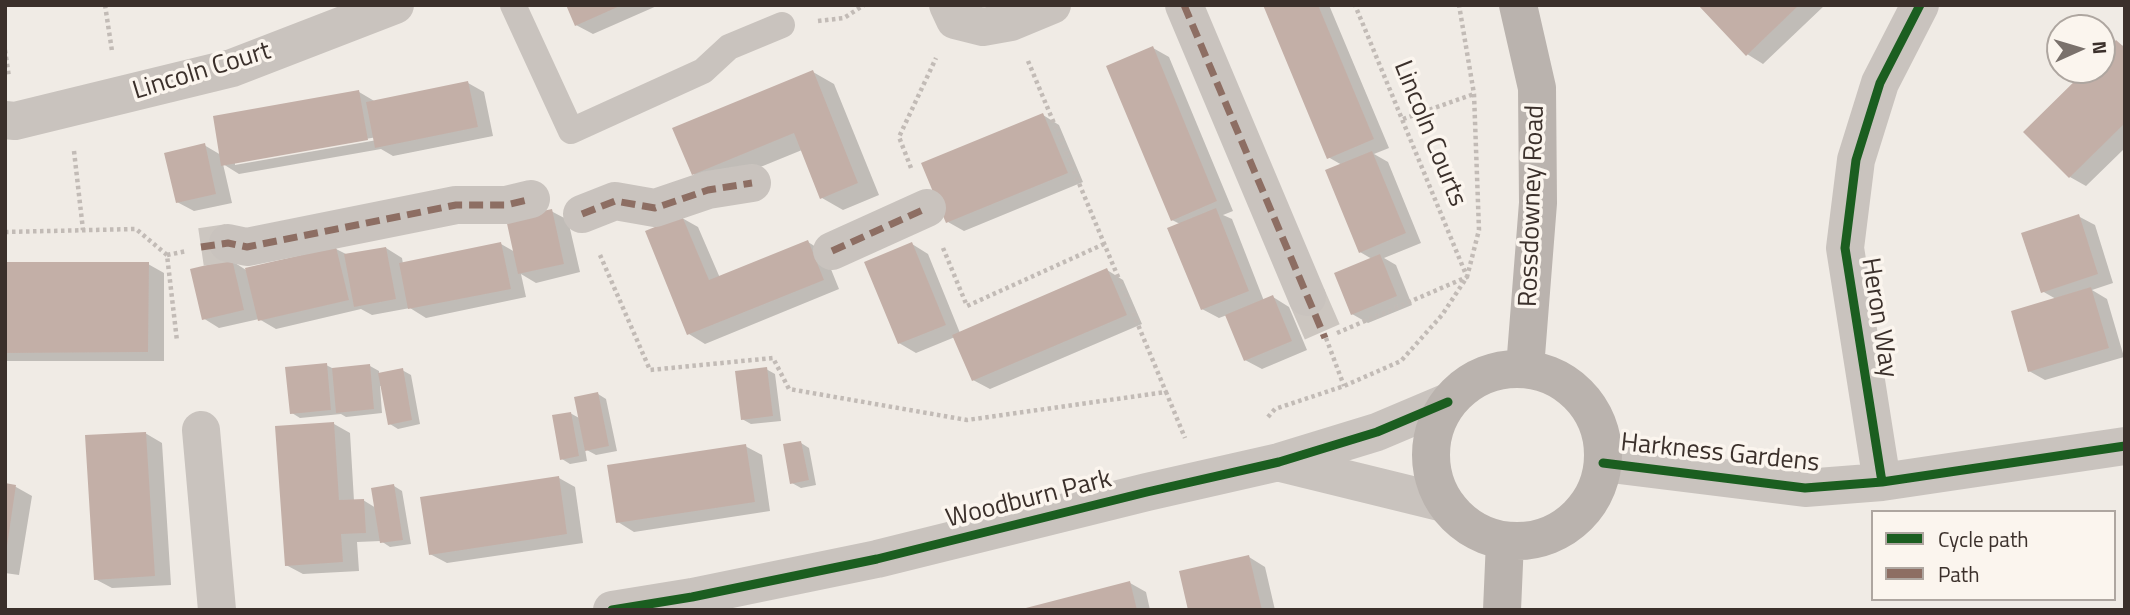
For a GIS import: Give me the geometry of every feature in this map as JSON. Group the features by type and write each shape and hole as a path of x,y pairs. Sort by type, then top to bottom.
{"main road":[{"name":"Rossdowney Road","path":"1518,5 1537,88 1538,204 1525,368"},
{"path":"1525,368 1551,374 1575,389 1592,410 1602,436 1603,463 1596,490 1581,513 1559,531 1533,540 1505,541 1481,534 1461,521 1444,503 1434,481 1430,456 1434,428 1448,402 1469,382 1495,370 1525,368"},
{"path":"1502,610 1505,541"}],"street":[{"name":"Lincoln Court","path":"5,120 15,121 232,68 395,5"},
{"path":"951,12 984,27 1011,22 1052,5"},
{"path":"1184,5 1307,297"},
{"name":"Heron Way","path":"1882,482 1845,248 1856,160 1880,83 1920,5"},
{"path":"582,214 615,201 655,208 708,190 752,183"},
{"path":"228,243 247,247 456,205 506,205 531,199"},
{"path":"832,251 927,208"},
{"name":"Woodburn Park","path":"612,610 692,597 877,559 1279,462 1377,432 1448,402"},
{"path":"201,430 217,610"},
{"name":"Harkness Gardens","path":"1603,463 1805,488 1882,482 2125,446"},
{"name":"Woodburn Park","path":"1279,462 1444,503"}],"lane":[{"path":"513,5 571,131 703,71 729,47 782,25"}],"path":[{"path":"782,25 844,18 864,5"},
{"path":"1267,418 1275,409 1344,386 1401,361 1443,315 1467,277 1479,230 1474,94 1459,5"},
{"path":"909,163 899,137 951,12"},
{"path":"1011,22 1167,392 1201,480"},
{"path":"1403,119 1474,94"},
{"path":"69,108 83,230"},
{"path":"582,214 650,370 774,358 789,389 967,420 1167,392"},
{"path":"5,232 136,229 167,255 177,341"},
{"path":"992,295 1104,244"},
{"path":"1344,386 1325,338 1467,277"}],"building":[{"path":"566,5 622,5 575,26"},
{"path":"1263,5 1318,5 1374,139 1327,159"},
{"path":"1698,5 1799,5 1746,56"},
{"path":"2116,40 2125,48 2125,123 2069,178 2023,132 2072,84 2116,84"},
{"path":"1153,46 1217,201 1171,221 1106,66"},
{"path":"813,70 858,183 820,199 794,133 692,175 672,128"},
{"path":"468,81 478,127 375,148 366,102"},
{"path":"359,90 368,140 221,166 213,116"},
{"path":"1043,113 1068,173 946,223 921,163"},
{"path":"205,143 216,194 176,203 164,153"},
{"path":"1372,151 1406,233 1359,253 1325,170"},
{"path":"1216,208 1249,291 1201,310 1167,228"},
{"path":"552,209 564,264 518,274 506,219"},
{"path":"2079,214 2098,274 2041,293 2021,233"},
{"path":"682,216 709,280 808,240 824,280 687,335 645,231"},
{"path":"501,242 511,289 408,309 399,263"},
{"path":"912,242 946,325 898,344 864,262"},
{"path":"336,247 349,300 258,321 245,268"},
{"path":"386,247 396,299 354,307 344,254"},
{"path":"1380,254 1397,296 1351,315 1334,273"},
{"path":"232,259 244,310 202,320 190,269"},
{"path":"5,262 149,262 148,352 5,353"},
{"path":"1107,268 1127,315 972,381 952,335"},
{"path":"2091,287 2109,348 2028,372 2011,311"},
{"path":"1273,295 1292,341 1244,361 1225,315"},
{"path":"327,363 331,410 290,414 285,367"},
{"path":"370,364 374,409 336,413 332,368"},
{"path":"767,367 773,416 741,420 735,371"},
{"path":"403,368 412,420 388,425 378,373"},
{"path":"598,392 609,446 585,451 574,397"},
{"path":"571,412 579,456 560,460 552,415"},
{"path":"334,422 339,500 364,499 366,533 341,534 343,562 285,566 275,426"},
{"path":"146,432 155,576 94,580 85,435"},
{"path":"801,441 809,480 790,484 783,444"},
{"path":"746,444 755,502 616,523 607,465"},
{"path":"559,476 567,534 429,555 420,497"},
{"path":"5,483 16,485 7,546 5,545"},
{"path":"394,484 403,540 380,543 371,488"},
{"path":"1249,555 1262,610 1188,610 1179,571"},
{"path":"1130,581 1137,610 1022,610 1022,609"}],"tunnel":[{"path":"201,247 228,243"},
{"path":"1307,297 1325,338"}],"marked path":[{"path":"1184,5 1325,338"},
{"path":"582,214 615,201 655,208 708,190 752,183"},
{"path":"201,247 228,243 247,247 456,205 506,205 531,199"},
{"path":"832,251 927,208"}],"cycle path":[{"path":"1882,482 1845,248 1856,160 1880,83 1920,5"},
{"path":"612,610 692,597 877,559 1279,462 1377,432 1448,402"},
{"path":"1603,463 1805,488 1882,482 2125,446"}]}
